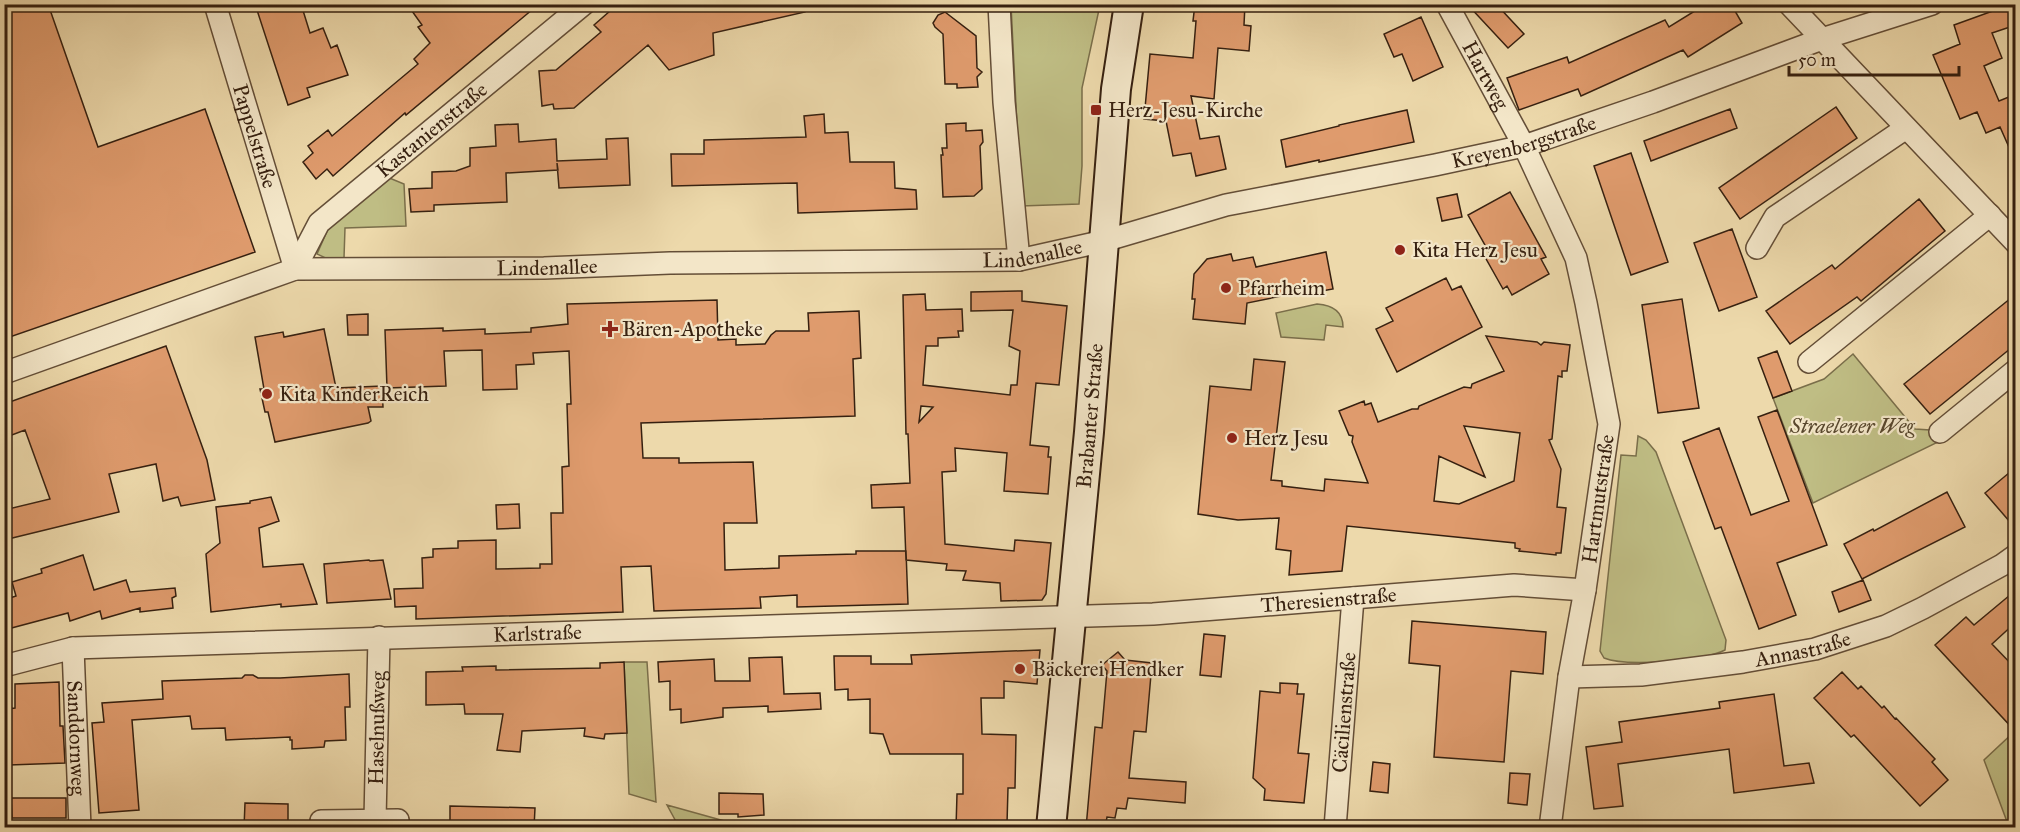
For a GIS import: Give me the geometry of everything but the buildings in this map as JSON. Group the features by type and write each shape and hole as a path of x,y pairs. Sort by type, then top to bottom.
{"main road":[{"name":"Brabanter Straße","path":"1051,828 1089,432 1116,89 1129,4"}],"street":[{"name":"Pappelstraße","path":"215,4 295,269"},
{"name":"Kastanienstraße","path":"295,269 319,223 584,4"},
{"path":"999,4 1004,102 1019,260"},
{"name":"Hartweg","path":"1447,4 1524,146"},
{"path":"1789,4 2016,243"},
{"name":"Kreyenbergstraße","path":"1104,241 1226,206 1524,146 1653,102 1821,39 1932,4"},
{"path":"1757,248 1775,217 1906,128"},
{"name":"Hartmutstraße","path":"1524,146 1576,258 1609,424 1585,590 1569,677 1550,828"},
{"path":"1809,363 1990,215"},
{"name":"Lindenallee","path":"4,373 295,269 544,268 670,263 1019,260 1104,241"},
{"path":"1940,432 2016,370"},
{"name":"Annastraße","path":"1569,677 1641,675 1743,662 1815,649 1886,626 1943,598 2016,555"},
{"name":"Theresienstraße","path":"1071,616 1194,612 1514,585 1585,590"},
{"name":"Cäcilienstraße","path":"1335,828 1353,598"},
{"name":"Karlstraße","path":"4,666 73,648 1071,616"},
{"name":"Haselnußweg","path":"375,820 379,637"},
{"name":"Sanddornweg","path":"73,648 80,828"},
{"path":"321,828 321,820 398,820 398,828"}],"green space":[{"path":"1011,5 1100,5 1082,88 1082,166 1079,204 1021,206"},
{"path":"387,177 404,184 406,226 345,228 344,258 332,261 317,254 328,229"},
{"path":"1317,304 1336,310 1341,317 1343,327 1326,325 1324,340 1281,337 1276,313"},
{"name":"Straelener Weg","path":"1853,354 1915,429 1930,430 1936,443 1813,503 1773,398 1824,379"},
{"path":"1638,436 1646,440 1656,452 1726,640 1725,650 1715,654 1683,660 1629,662 1604,658 1600,651 1621,455 1636,456"},
{"path":"624,662 647,662 656,802 629,794"},
{"path":"2015,731 2015,827 2009,827 1984,760"},
{"path":"667,805 746,827 679,827"}],"place":[{"name":"Herz-Jesu-Kirche","path":"1096,110"},
{"name":"Kita Herz Jesu","path":"1400,250"},
{"name":"Pfarrheim","path":"1226,288"},
{"name":"Bären-Apotheke","path":"610,329"},
{"name":"Kita KinderReich","path":"267,394"},
{"name":"Herz Jesu","path":"1232,438"},
{"name":"Bäckerei Hendker","path":"1020,669"}]}
